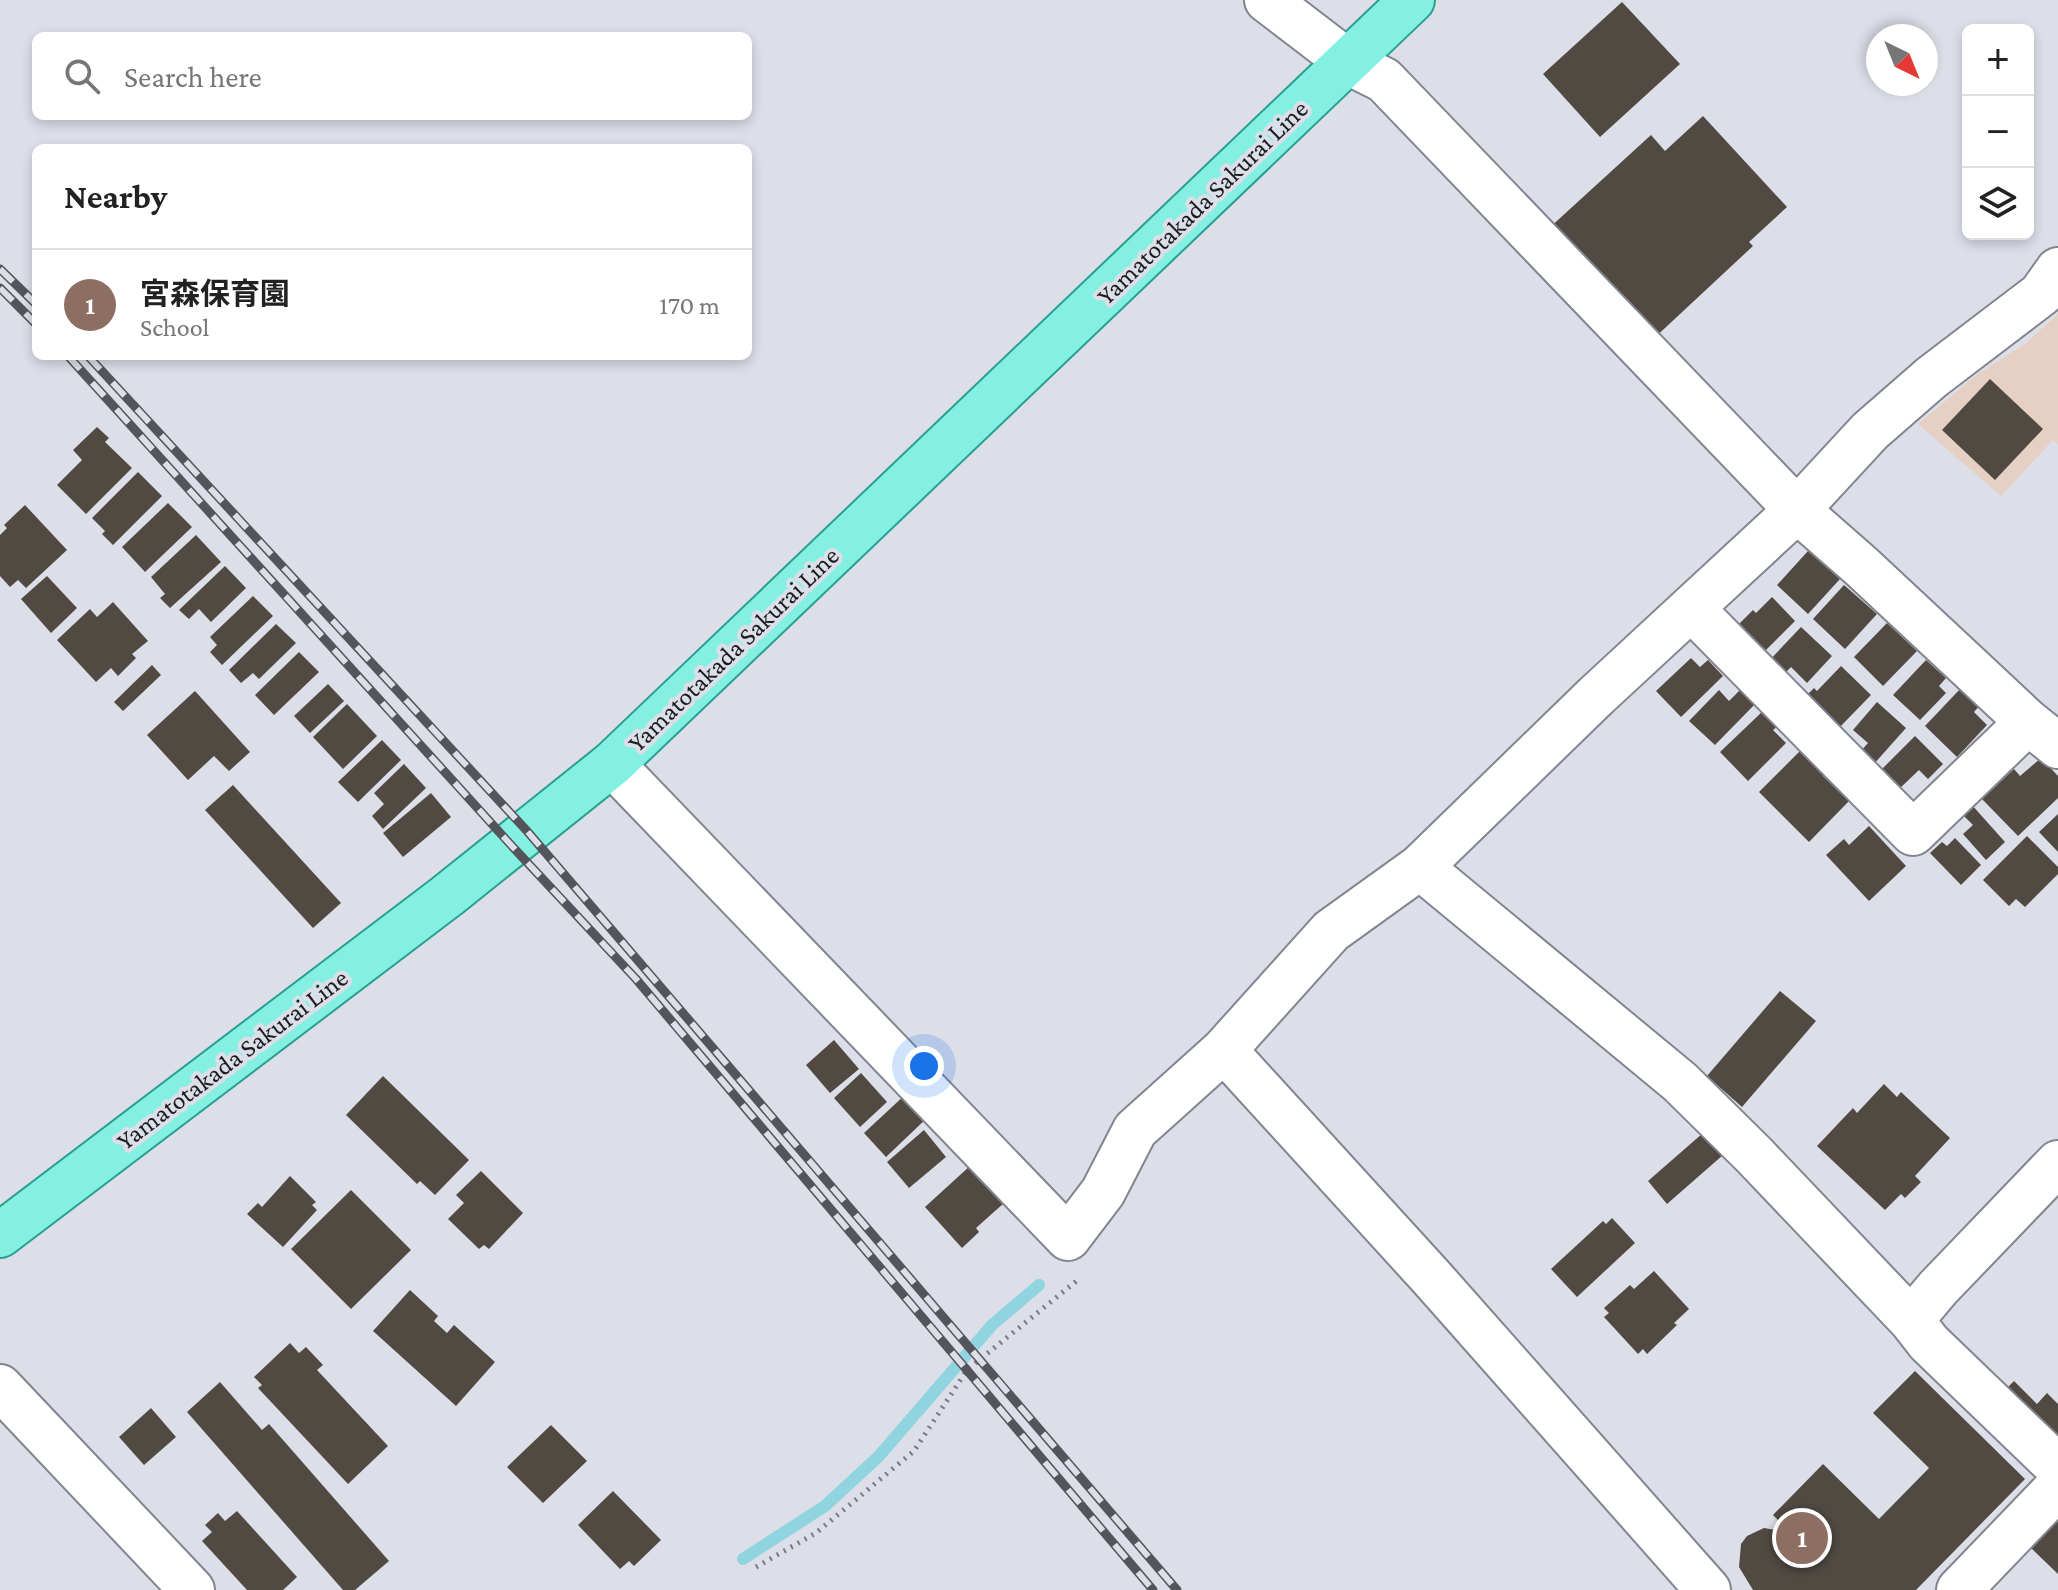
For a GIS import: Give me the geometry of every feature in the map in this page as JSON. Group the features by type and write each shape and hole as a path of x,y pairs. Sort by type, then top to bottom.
{"main road":[{"name":"Yamatotakada Sakurai Line","path":"0,1235 447,896 612,764 1412,0"}],"street":[{"path":"1267,0 1348,62 1384,80 1797,510 2043,734 1913,833 1691,608"},
{"path":"612,764 1068,1238 1103,1192 1135,1130 1224,1050 1331,931 1420,867 1596,696 1797,510 1870,431 1932,377 2041,294 2058,270"},
{"path":"1420,867 1680,1082 1754,1155 1911,1320 1929,1343 2058,1467"},
{"path":"1224,1050 1432,1278 1708,1590"},
{"path":"1911,1320 2058,1163"},
{"path":"0,1387 192,1590"},
{"path":"1959,1590 2058,1487"}],"path":[{"path":"756,1567 816,1533 914,1451 967,1370 1083,1275"}],"shaded area":[{"path":"2058,314 2058,444 2053,440 2001,496 1918,424 1974,377 2026,343"}],"building":[{"path":"1622,2 1680,64 1600,137 1543,74"},
{"path":"1703,116 1787,207 1749,242 1753,246 1650,342 1547,230 1651,135 1665,151"},
{"path":"1990,379 2043,429 1995,480 1942,430"},
{"path":"97,427 109,438 105,442 132,468 86,514 57,485 82,460 73,450"},
{"path":"138,472 162,496 113,545 92,518"},
{"path":"168,503 192,527 145,572 122,547"},
{"path":"25,505 67,550 26,588 18,580 10,587 0,576 0,535 7,528 4,525"},
{"path":"196,535 221,562 170,608 160,598 165,594 151,577"},
{"path":"1808,551 1840,579 1808,614 1777,585"},
{"path":"225,566 246,588 211,622 199,609 189,619 179,610"},
{"path":"47,576 77,608 51,633 21,599"},
{"path":"1844,585 1877,614 1845,649 1813,619"},
{"path":"253,596 273,616 222,665 210,652 217,645 210,637"},
{"path":"1772,597 1795,621 1761,655 1734,629"},
{"path":"113,602 148,641 132,654 136,658 118,676 111,668 96,682 57,640 90,609 97,617"},
{"path":"1887,623 1917,651 1883,686 1854,657"},
{"path":"276,624 296,643 259,679 253,673 241,683 229,670"},
{"path":"1801,627 1832,656 1807,683 1791,667 1781,677 1767,663"},
{"path":"299,652 319,672 274,715 255,695"},
{"path":"1691,658 1700,667 1708,660 1723,676 1681,717 1656,691"},
{"path":"1926,660 1946,678 1939,686 1946,693 1920,720 1893,695"},
{"path":"152,665 161,675 123,711 114,702"},
{"path":"1841,666 1871,695 1838,729 1805,697 1814,688 1817,691"},
{"path":"328,684 344,701 310,733 294,716"},
{"path":"1742,688 1757,702 1715,745 1689,721 1719,690 1729,701"},
{"path":"1961,688 1980,705 1974,712 1987,725 1957,757 1925,726"},
{"path":"195,691 250,752 229,771 214,756 188,780 147,735"},
{"path":"1877,702 1906,728 1873,765 1859,753 1868,743 1853,730"},
{"path":"347,704 377,736 343,769 313,737"},
{"path":"1763,711 1778,726 1773,730 1786,743 1748,781 1720,752"},
{"path":"1915,736 1943,764 1928,779 1919,770 1898,790 1879,772"},
{"path":"382,740 401,760 358,802 338,782"},
{"path":"1803,748 1827,772 1823,776 1849,801 1809,842 1759,792"},
{"path":"2041,758 2058,776 2058,798 2018,836 1982,799 2014,769 2020,776"},
{"path":"404,764 426,788 383,829 372,816 384,804 374,793"},
{"path":"233,785 341,903 313,928 205,810"},
{"path":"431,793 451,817 403,857 383,833"},
{"path":"1971,804 2005,842 1986,860 1963,834 1973,825 1961,813"},
{"path":"2058,814 2058,852 2039,832"},
{"path":"1869,826 1906,866 1869,901 1826,855 1844,839 1849,845"},
{"path":"2027,836 2058,867 2058,874 2025,907 2016,899 2009,906 1983,880"},
{"path":"1955,838 1981,865 1961,885 1930,853 1942,842 1947,846"},
{"path":"1780,991 1816,1021 1742,1107 1707,1076"},
{"path":"834,1040 859,1069 830,1093 806,1065"},
{"path":"861,1073 887,1102 860,1127 834,1098"},
{"path":"383,1076 469,1160 435,1195 420,1181 417,1184 346,1115"},
{"path":"1884,1084 1897,1097 1901,1092 1950,1138 1915,1176 1921,1182 1905,1198 1901,1194 1885,1210 1817,1146 1853,1108 1857,1113"},
{"path":"907,1093 928,1117 886,1157 864,1133"},
{"path":"924,1130 946,1157 909,1188 887,1162"},
{"path":"1703,1133 1723,1155 1667,1204 1648,1181"},
{"path":"971,1165 1004,1203 976,1228 979,1232 962,1248 925,1207"},
{"path":"481,1171 523,1213 489,1249 484,1245 479,1249 448,1219 464,1203 456,1195"},
{"path":"290,1176 316,1202 312,1205 317,1210 283,1247 247,1214 258,1203 262,1207"},
{"path":"351,1190 411,1250 351,1309 291,1249"},
{"path":"1612,1218 1635,1243 1577,1297 1551,1269 1603,1221 1606,1224"},
{"path":"1654,1271 1689,1309 1647,1354 1643,1349 1638,1354 1604,1317 1609,1313 1604,1308 1630,1285 1634,1289"},
{"path":"410,1290 438,1316 434,1321 447,1333 454,1325 495,1362 456,1406 373,1331"},
{"path":"290,1343 299,1353 306,1347 323,1365 317,1370 388,1446 348,1484 258,1388 262,1385 254,1377"},
{"path":"1915,1371 2025,1479 1916,1590 1753,1590 1739,1567 1741,1544 1747,1536 1764,1528 1781,1531 1785,1527 1773,1515 1823,1464 1879,1519 1929,1468 1873,1413"},
{"path":"2014,1381 2037,1404 2047,1393 2058,1404 2058,1437 2008,1387"},
{"path":"220,1382 262,1430 269,1424 389,1561 355,1590 343,1590 187,1412"},
{"path":"151,1408 176,1437 144,1465 119,1437"},
{"path":"551,1425 587,1461 543,1503 507,1467"},
{"path":"613,1491 661,1540 634,1566 629,1561 620,1569 578,1525"},
{"path":"237,1511 297,1577 283,1590 247,1590 202,1541 212,1532 205,1525 218,1513 225,1521"},
{"path":"2058,1519 2058,1574 2030,1547"}],"waterway":[{"path":"743,1559 825,1506 879,1456 992,1325 1039,1285"}],"railway":[{"path":"0,269 32,300"},
{"path":"0,288 32,320"},
{"path":"72,360 636,979 1153,1590"},
{"path":"92,360 527,831 1177,1590"}],"place":[{"name":"宮森保育園","path":"1802,1538"}]}
